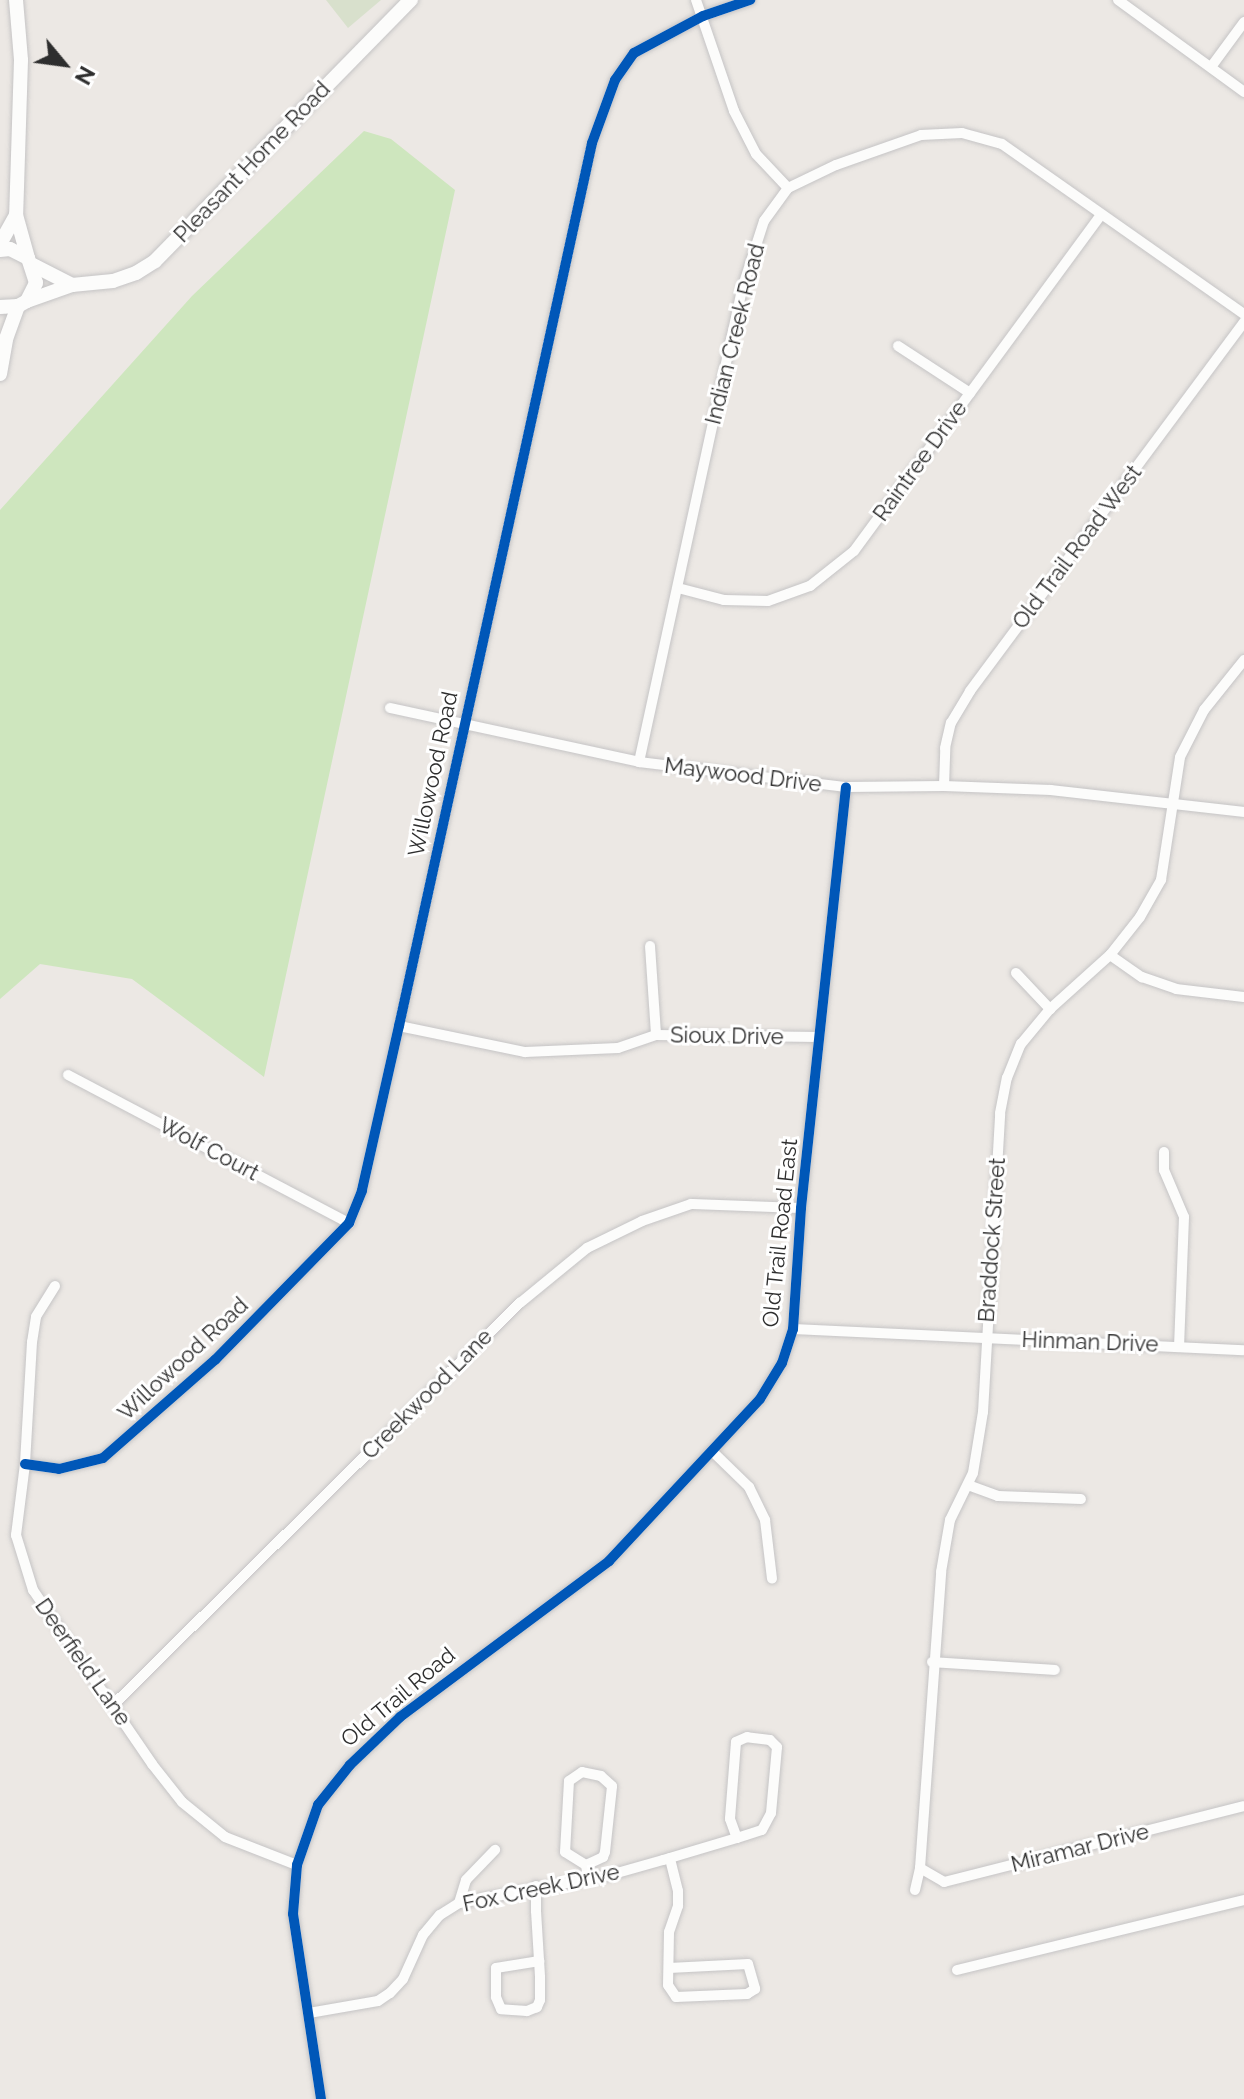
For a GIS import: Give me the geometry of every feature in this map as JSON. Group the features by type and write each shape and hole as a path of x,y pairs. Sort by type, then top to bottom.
{"street":[{"path":"0,374 2,345 22,303 36,283 16,215 21,60 16,0"},
{"name":"Pleasant Home Road","path":"0,307 22,303 72,285 113,281 136,273 155,261 411,0"},
{"path":"696,0 734,111 756,154 788,188"},
{"name":"Willowood Road","path":"25,1464 59,1469 103,1458 215,1360 349,1223 362,1190 399,1026 592,143 615,80 634,53 703,16 750,0"},
{"path":"1118,0 1244,92"},
{"path":"1211,67 1244,22"},
{"name":"Indian Creek Road","path":"639,762 743,286 764,221 788,188 836,165 921,135 962,133 1002,144 1100,216 1244,314"},
{"path":"0,244 16,215"},
{"name":"Raintree Drive","path":"678,588 724,600 768,601 810,586 854,551 1100,216"},
{"path":"0,250 10,249 72,285"},
{"name":"Old Trail Road West","path":"944,786 945,748 951,723 970,691 1244,322"},
{"path":"898,346 970,393"},
{"name":"Braddock Street","path":"915,1890 920,1868 932,1662 950,1520 968,1485 983,1412 1000,1113 1007,1078 1021,1044 1050,1009 1110,955 1140,917 1161,880 1180,757 1191,729 1244,660"},
{"name":"Maywood Drive","path":"390,708 639,762 846,787 944,786 1051,790 1170,807 1244,812"},
{"name":"Old Trail Road East","path":"523,1623 609,1561 760,1399 782,1363 793,1329 801,1208 846,787"},
{"path":"650,946 656,1035"},
{"path":"1110,955 1142,977 1176,989 1244,997"},
{"path":"1016,973 1050,1009"},
{"name":"Sioux Drive","path":"399,1026 525,1052 618,1048 656,1035 819,1037"},
{"name":"Wolf Court","path":"68,1075 349,1223"},
{"path":"1164,1152 1164,1170 1184,1217 1179,1346"},
{"name":"Creekwood Lane","path":"114,1704 520,1303 587,1248 642,1221 691,1204 801,1208"},
{"name":"Deerfield Lane","path":"55,1286 36,1317 34,1329 25,1464 16,1535 33,1590 114,1704 152,1764 182,1802 225,1837 297,1865"},
{"name":"Hinman Drive","path":"793,1329 1244,1350"},
{"path":"712,1451 749,1487 755,1498 765,1520 772,1579"},
{"path":"968,1485 998,1496 1081,1499"},
{"name":"Old Trail Road","path":"321,2099 293,1914 297,1865 318,1805 350,1765 400,1717 523,1623"},
{"path":"932,1662 1055,1670"},
{"name":"Fox Creek Drive","path":"309,2013 378,2001 390,1993 403,1979 423,1935 440,1915 459,1903 588,1878 670,1858 737,1838 762,1830 767,1825 777,1747 770,1740 747,1737 736,1742 730,1819 737,1838"},
{"path":"586,1865 603,1857 605,1852 612,1786 601,1776 582,1772 569,1781 564,1838 565,1852 586,1865 588,1878"},
{"name":"Miramar Drive","path":"920,1868 944,1882 1244,1806"},
{"path":"459,1903 466,1880 495,1850"},
{"path":"669,1968 748,1964 755,1989 747,1994 676,1997 668,1985 669,1932 678,1906 678,1891 670,1858"},
{"path":"536,1886 539,1961 540,2000 537,2007 527,2011 501,2009 496,1997 496,1968 539,1961"},
{"path":"957,1970 1244,1900"}],"green space":[{"path":"326,0 381,0 348,28"},
{"path":"364,131 391,139 455,190 264,1077 132,979 40,964 0,999 0,510 192,296"}],"cycle path":[{"path":"25,1464 59,1469 103,1458 215,1360 349,1223 362,1190 399,1026 592,143 615,80 634,53 703,16 750,0"},
{"path":"321,2099 293,1914 297,1865 318,1805 350,1765 400,1717 609,1561 760,1399 782,1363 793,1329 801,1208 846,787"}]}
